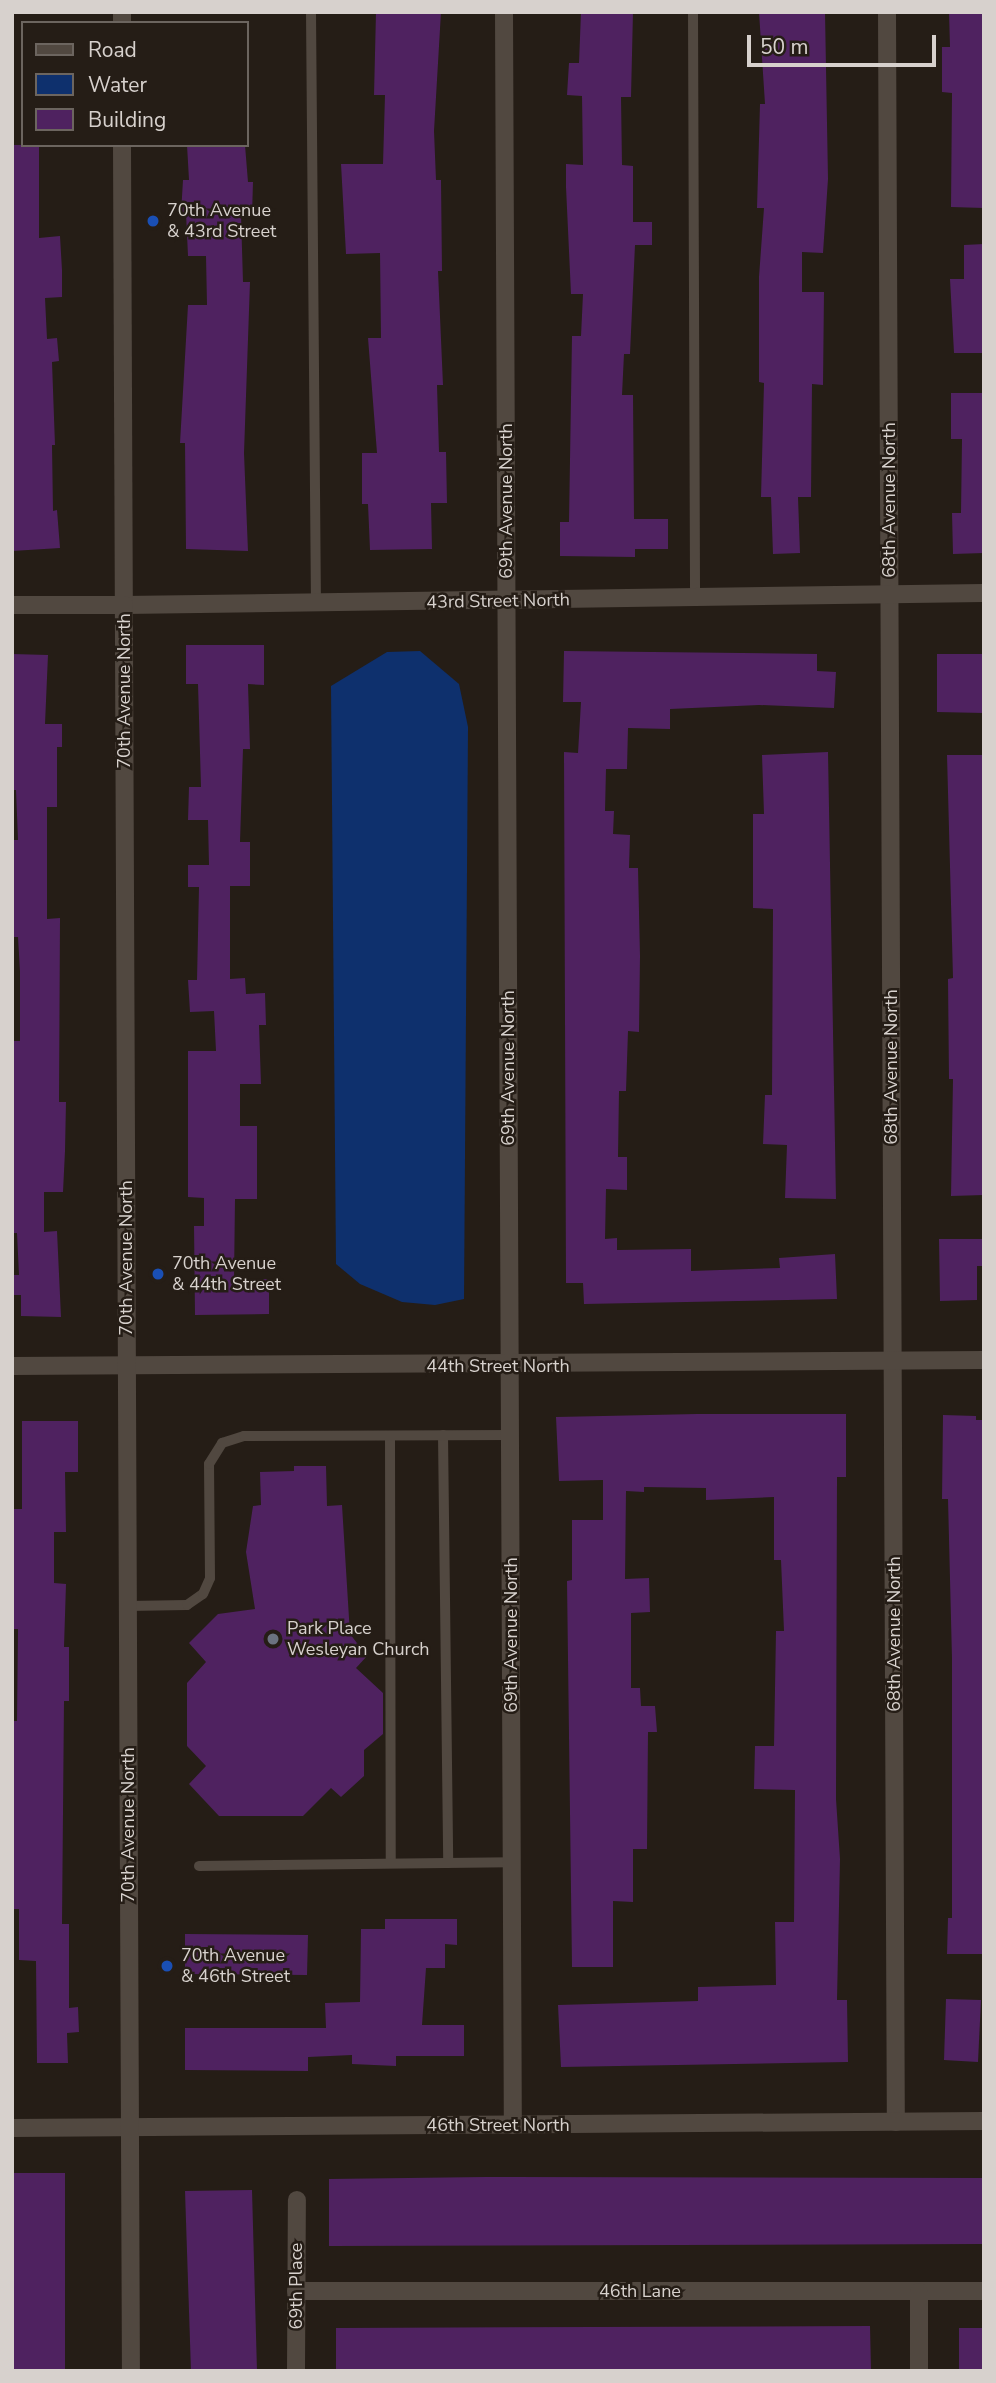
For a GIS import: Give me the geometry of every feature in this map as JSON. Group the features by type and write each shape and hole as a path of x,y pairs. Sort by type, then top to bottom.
{"street":[{"name":"69th Avenue North","path":"504,12 513,2125"},
{"name":"68th Avenue North","path":"887,12 896,2122"},
{"name":"70th Avenue North","path":"122,147 131,2371"},
{"name":"43rd Street North","path":"12,605 984,593"},
{"name":"44th Street North","path":"12,1366 509,1367 984,1360"},
{"name":"46th Street North","path":"12,2128 984,2122"},
{"name":"69th Place","path":"296,2371 297,2200"},
{"name":"46th Lane","path":"296,2291 984,2291"},
{"path":"919,2292 919,2371"}],"lane":[{"path":"312,12 316,603"},
{"path":"693,12 695,598"},
{"path":"443,1435 448,1863"},
{"path":"128,1606 187,1605 203,1594 210,1578 209,1464 222,1443 244,1436 510,1435"},
{"path":"390,1436 391,1863"},
{"path":"199,1866 512,1862"}],"water":[{"path":"420,651 459,684 468,727 464,1299 435,1305 402,1302 360,1284 336,1264 331,686 387,652"}],"building":[{"path":"376,12 441,12 434,131 436,180 441,180 442,271 438,271 443,385 437,385 439,452 446,452 447,503 431,503 432,549 370,550 368,504 362,504 362,453 377,453 368,338 381,338 380,253 346,254 341,164 383,164 385,95 374,95"},
{"path":"581,12 633,12 631,97 621,97 622,165 633,166 633,222 652,222 652,245 635,245 630,354 624,354 622,395 633,395 634,519 668,519 668,549 635,549 635,557 560,556 560,522 569,522 572,336 581,336 583,294 571,294 566,187 566,164 583,165 582,96 567,95 569,63 579,63"},
{"path":"759,12 825,12 828,179 823,253 802,252 802,292 824,292 823,385 812,384 811,497 798,497 800,553 773,554 771,497 761,497 764,383 759,382 759,277 764,208 757,208 760,104 765,104"},
{"path":"949,12 984,12 984,208 951,207 952,93 942,92 942,47 950,47"},
{"path":"12,145 21,145 39,147 39,238 60,236 62,297 45,298 47,339 57,338 59,361 52,362 55,445 52,445 53,511 57,510 60,548 12,551"},
{"path":"187,147 245,147 248,182 253,182 252,215 241,215 243,282 250,282 244,453 248,551 186,549 185,443 180,443 188,305 207,305 206,256 188,256 186,213 181,213 183,180 189,180"},
{"path":"984,244 984,353 954,353 950,279 964,279 964,245"},
{"path":"951,393 984,393 984,553 953,554 952,513 961,513 962,439 951,439"},
{"path":"186,645 264,645 264,685 248,684 250,749 243,749 240,842 250,842 250,886 230,886 230,979 245,978 246,994 265,993 266,1025 259,1025 261,1084 240,1084 240,1126 257,1126 257,1199 235,1199 234,1280 269,1279 269,1314 195,1315 194,1226 204,1226 204,1198 188,1197 188,1051 216,1051 214,1011 190,1012 188,980 197,980 199,887 188,887 188,865 209,865 208,820 188,820 189,787 201,787 198,684 186,684"},
{"path":"564,651 817,654 817,671 836,672 834,708 759,705 670,709 670,729 628,728 627,769 606,769 605,811 614,811 613,834 630,835 629,868 638,868 640,956 639,1032 628,1031 626,1091 619,1091 618,1157 627,1157 627,1190 606,1189 605,1239 617,1238 617,1250 691,1249 691,1271 780,1268 779,1258 835,1254 837,1299 584,1304 583,1283 566,1283 564,752 578,753 581,702 563,702"},
{"path":"12,654 48,655 45,724 62,724 62,747 57,747 57,807 47,807 47,919 60,918 59,1102 66,1102 65,1151 63,1192 44,1192 44,1232 57,1231 61,1317 21,1316 21,1295 12,1295 12,1275 19,1275 17,1233 12,1233 12,1041 20,1041 20,972 18,937 12,937 12,840 18,840 16,790 12,790"},
{"path":"937,654 984,654 984,713 937,712"},
{"path":"828,752 836,1199 785,1198 787,1145 763,1144 765,1095 772,1095 773,909 753,908 753,814 764,814 762,755"},
{"path":"947,755 984,755 984,1195 951,1196 953,1079 949,1079 948,979 953,978"},
{"path":"939,1239 984,1239 984,1266 977,1266 977,1300 940,1301"},
{"path":"846,1414 846,1477 837,1477 836,1799 840,1859 837,2000 847,2000 848,2062 561,2067 558,2005 698,2001 698,1987 776,1985 775,1922 794,1922 795,1790 754,1789 755,1746 774,1746 776,1631 784,1631 781,1560 774,1560 774,1497 706,1500 706,1488 644,1487 644,1492 626,1491 625,1579 649,1578 650,1612 631,1613 631,1688 640,1688 641,1706 655,1706 657,1732 648,1732 647,1849 633,1849 633,1902 613,1901 613,1967 572,1967 567,1581 572,1580 572,1520 603,1520 603,1480 559,1481 556,1417"},
{"path":"943,1415 976,1416 976,1420 984,1420 984,1954 947,1954 948,1918 952,1918 952,1659 948,1499 942,1499"},
{"path":"22,1421 78,1421 78,1472 65,1472 66,1532 54,1532 54,1583 66,1584 64,1647 69,1647 69,1701 64,1701 62,1924 69,1924 69,2008 78,2007 79,2032 67,2033 68,2063 37,2063 36,1961 19,1960 19,1909 12,1909 12,1721 17,1721 18,1629 12,1629 12,1509 22,1509"},
{"name":"Park Place Wesleyan Church","path":"294,1466 326,1466 327,1506 342,1505 350,1634 367,1656 356,1668 383,1693 383,1734 364,1750 364,1776 341,1797 331,1788 303,1816 219,1816 189,1784 206,1766 187,1746 187,1683 206,1662 189,1643 218,1614 255,1609 246,1552 253,1506 261,1505 260,1472 294,1471"},
{"path":"385,1919 457,1919 457,1945 445,1944 445,1968 426,1968 422,2025 464,2025 464,2056 396,2056 396,2066 352,2064 352,2055 308,2057 308,2071 185,2070 185,2028 326,2028 325,2003 360,2002 361,1929 385,1929"},
{"path":"185,1934 308,1935 307,1975 185,1974"},
{"path":"946,1999 981,2000 978,2062 944,2060"},
{"path":"12,2173 65,2173 65,2371 14,2371"},
{"path":"984,2178 984,2244 329,2246 329,2179"},
{"path":"252,2190 257,2371 191,2371 185,2191"},
{"path":"870,2326 871,2371 336,2371 336,2328"},
{"path":"959,2328 984,2328 984,2371 959,2371"}],"place":[{"name":"70th Avenue & 43rd Street","path":"153,221"},
{"name":"70th Avenue & 44th Street","path":"158,1274"},
{"name":"Park Place Wesleyan Church","path":"273,1639"},
{"name":"70th Avenue & 46th Street","path":"167,1966"}]}
